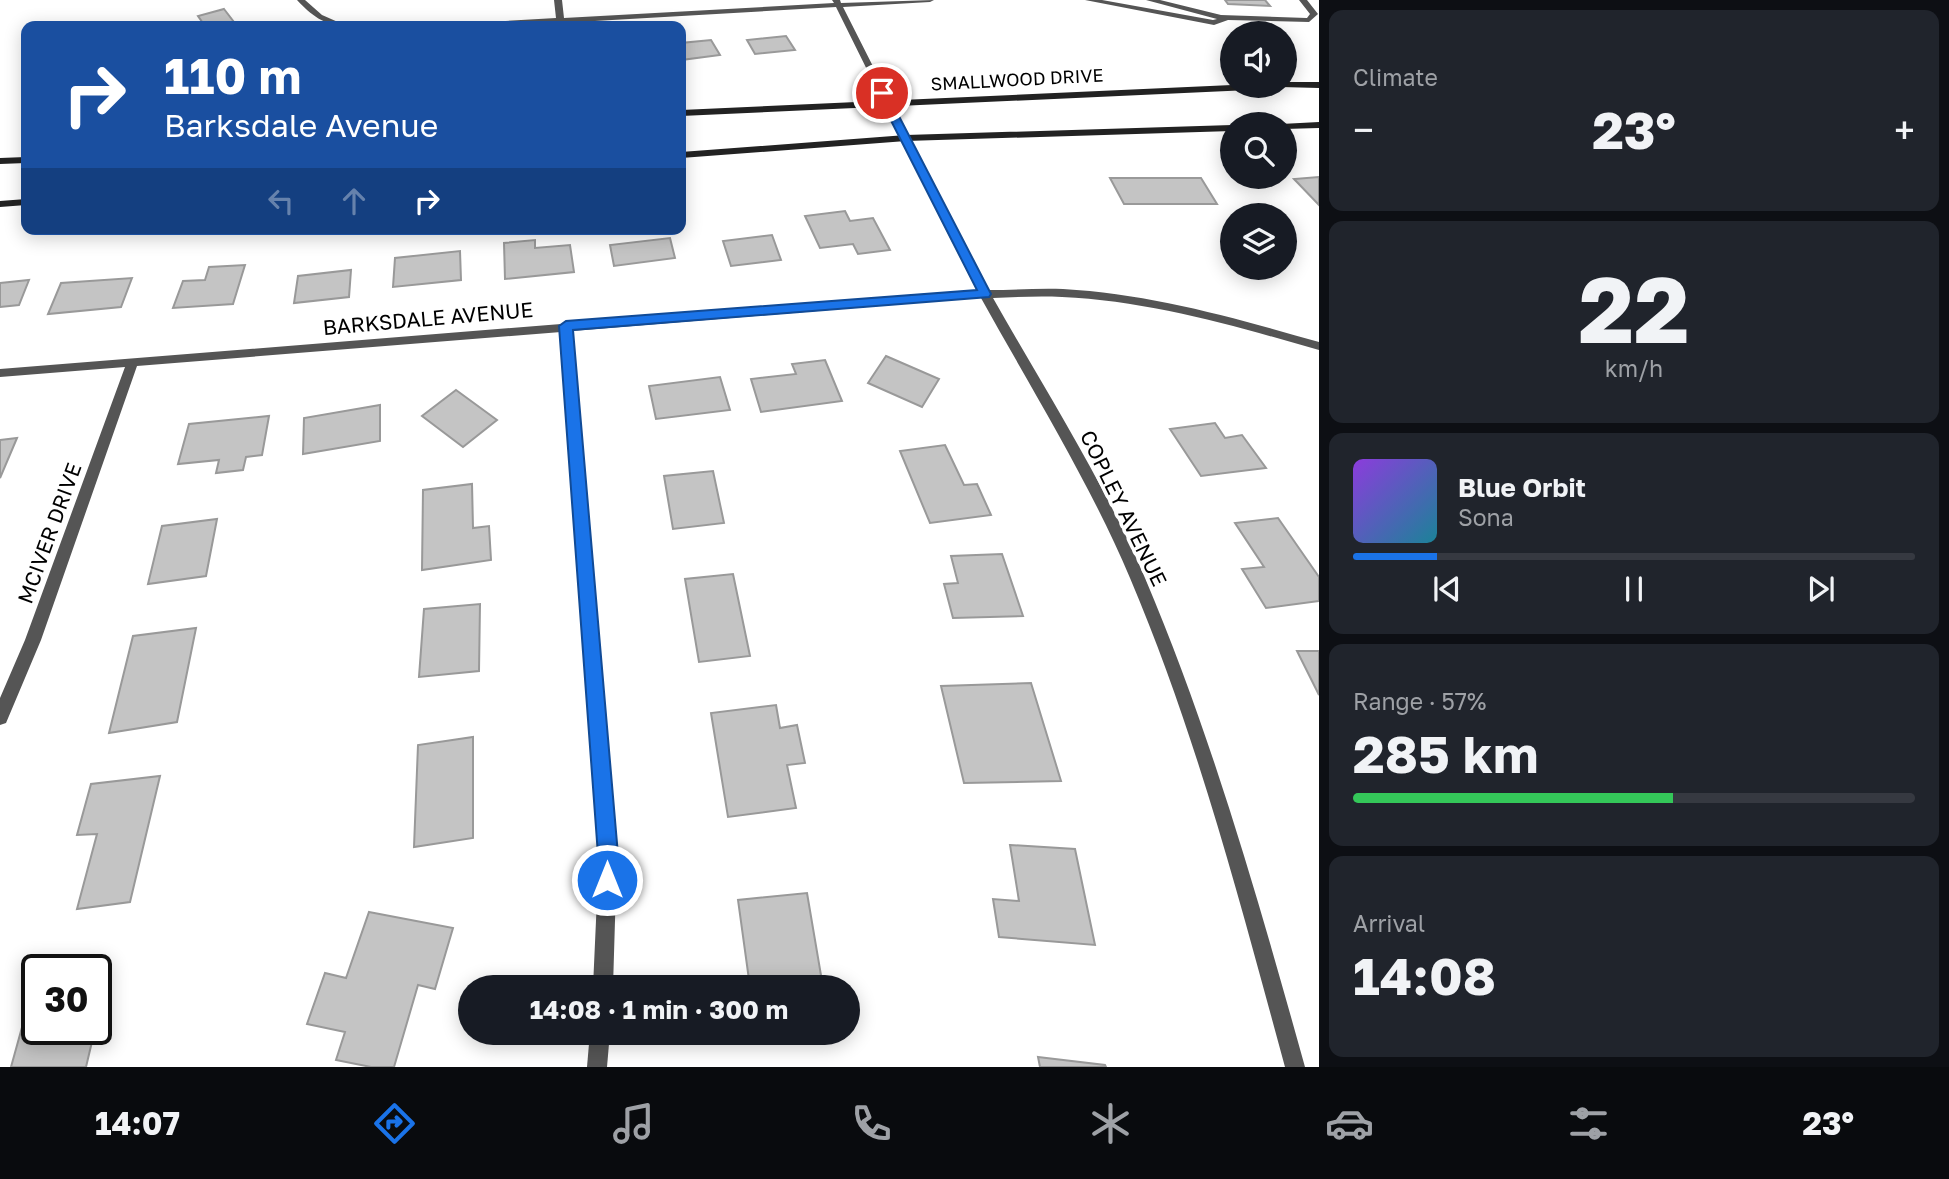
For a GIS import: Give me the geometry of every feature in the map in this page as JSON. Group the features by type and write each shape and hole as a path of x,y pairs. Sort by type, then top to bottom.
{"main road":[{"path":"1297,85 1319,85"},
{"name":"SMALLWOOD DRIVE","path":"686,113 1220,88"},
{"path":"1297,126 1319,125"},
{"path":"686,155 906,138 1220,128"},
{"path":"0,161 21,160"},
{"path":"0,204 21,202"}],"street":[{"path":"301,0 319,17 330,21"},
{"path":"558,0 560,21 837,2 930,0"},
{"path":"1089,0 1214,23 1222,22 1221,17"},
{"path":"1150,0 1221,17 1309,20 1314,14 1303,0"},
{"name":"COPLEY AVENUE","path":"837,2 985,294 1091,482 1137,577 1183,694 1237,856 1295,1067"},
{"name":"BARKSDALE AVENUE","path":"0,373 985,294 1063,293 1152,304 1219,317 1319,346"},
{"path":"566,326 608,855 603,975"},
{"name":"MCIVER DRIVE","path":"0,717 33,640 133,362"},
{"path":"597,1067 599,1045"}],"building":[{"path":"1225,0 1265,0 1270,6 1228,4"},
{"path":"224,9 233,21 202,21 198,16"},
{"path":"786,36 795,50 755,54 747,40"},
{"path":"711,40 720,55 686,59 686,42"},
{"path":"1319,177 1319,205 1297,182 1297,179"},
{"path":"1110,178 1201,178 1217,204 1124,204"},
{"path":"845,211 850,221 873,218 890,250 858,254 853,244 820,248 805,216"},
{"path":"772,235 781,260 731,266 723,241"},
{"path":"670,238 675,258 614,266 610,245"},
{"path":"535,240 535,248 570,245 574,272 505,279 504,243"},
{"path":"460,251 461,280 393,287 395,258"},
{"path":"245,265 233,304 173,308 183,281 205,280 209,267"},
{"path":"351,270 349,297 294,303 298,276"},
{"path":"132,278 121,307 48,314 61,283"},
{"path":"29,280 19,305 0,307 0,283"},
{"path":"886,356 939,379 922,407 868,383"},
{"path":"825,360 842,401 761,412 751,379 796,374 792,364"},
{"path":"720,377 730,410 656,419 649,386"},
{"path":"456,390 497,420 463,447 422,416"},
{"path":"380,405 380,441 303,454 304,418"},
{"path":"269,416 262,455 246,457 243,470 216,473 219,460 178,464 189,424"},
{"path":"1215,423 1225,438 1242,435 1266,468 1201,476 1170,429"},
{"path":"17,438 0,478 0,440"},
{"path":"945,445 964,485 977,484 991,515 930,523 900,451"},
{"path":"713,471 724,523 673,529 664,476"},
{"path":"472,484 473,528 489,526 491,560 422,570 423,490"},
{"path":"1278,518 1319,577 1319,601 1266,608 1242,569 1264,567 1235,523"},
{"path":"217,519 206,576 148,584 162,526"},
{"path":"1002,554 1023,616 953,618 944,584 958,583 951,556"},
{"path":"733,574 750,656 699,662 685,579"},
{"path":"480,604 479,671 419,677 424,609"},
{"path":"196,628 177,722 109,733 133,636"},
{"path":"1297,651 1319,651 1319,695"},
{"path":"1031,683 1061,781 964,783 941,686"},
{"path":"776,705 780,728 797,725 805,763 787,765 796,808 728,817 711,713"},
{"path":"473,737 473,838 414,847 418,745"},
{"path":"160,776 130,902 77,909 97,834 77,835 91,784"},
{"path":"1010,845 1075,849 1095,945 999,937 993,899 1019,901"},
{"path":"807,893 821,975 748,975 738,900"},
{"path":"369,912 453,928 435,989 418,985 394,1067 371,1067 336,1060 345,1032 307,1024 325,973 346,978"},
{"path":"21,1031 21,1045 91,1045 86,1067 11,1067"},
{"path":"1038,1057 1105,1065 1106,1067 1040,1067"}],"route":[{"path":"607,880 608,855 595,677 566,326 985,294 882,93"}]}
